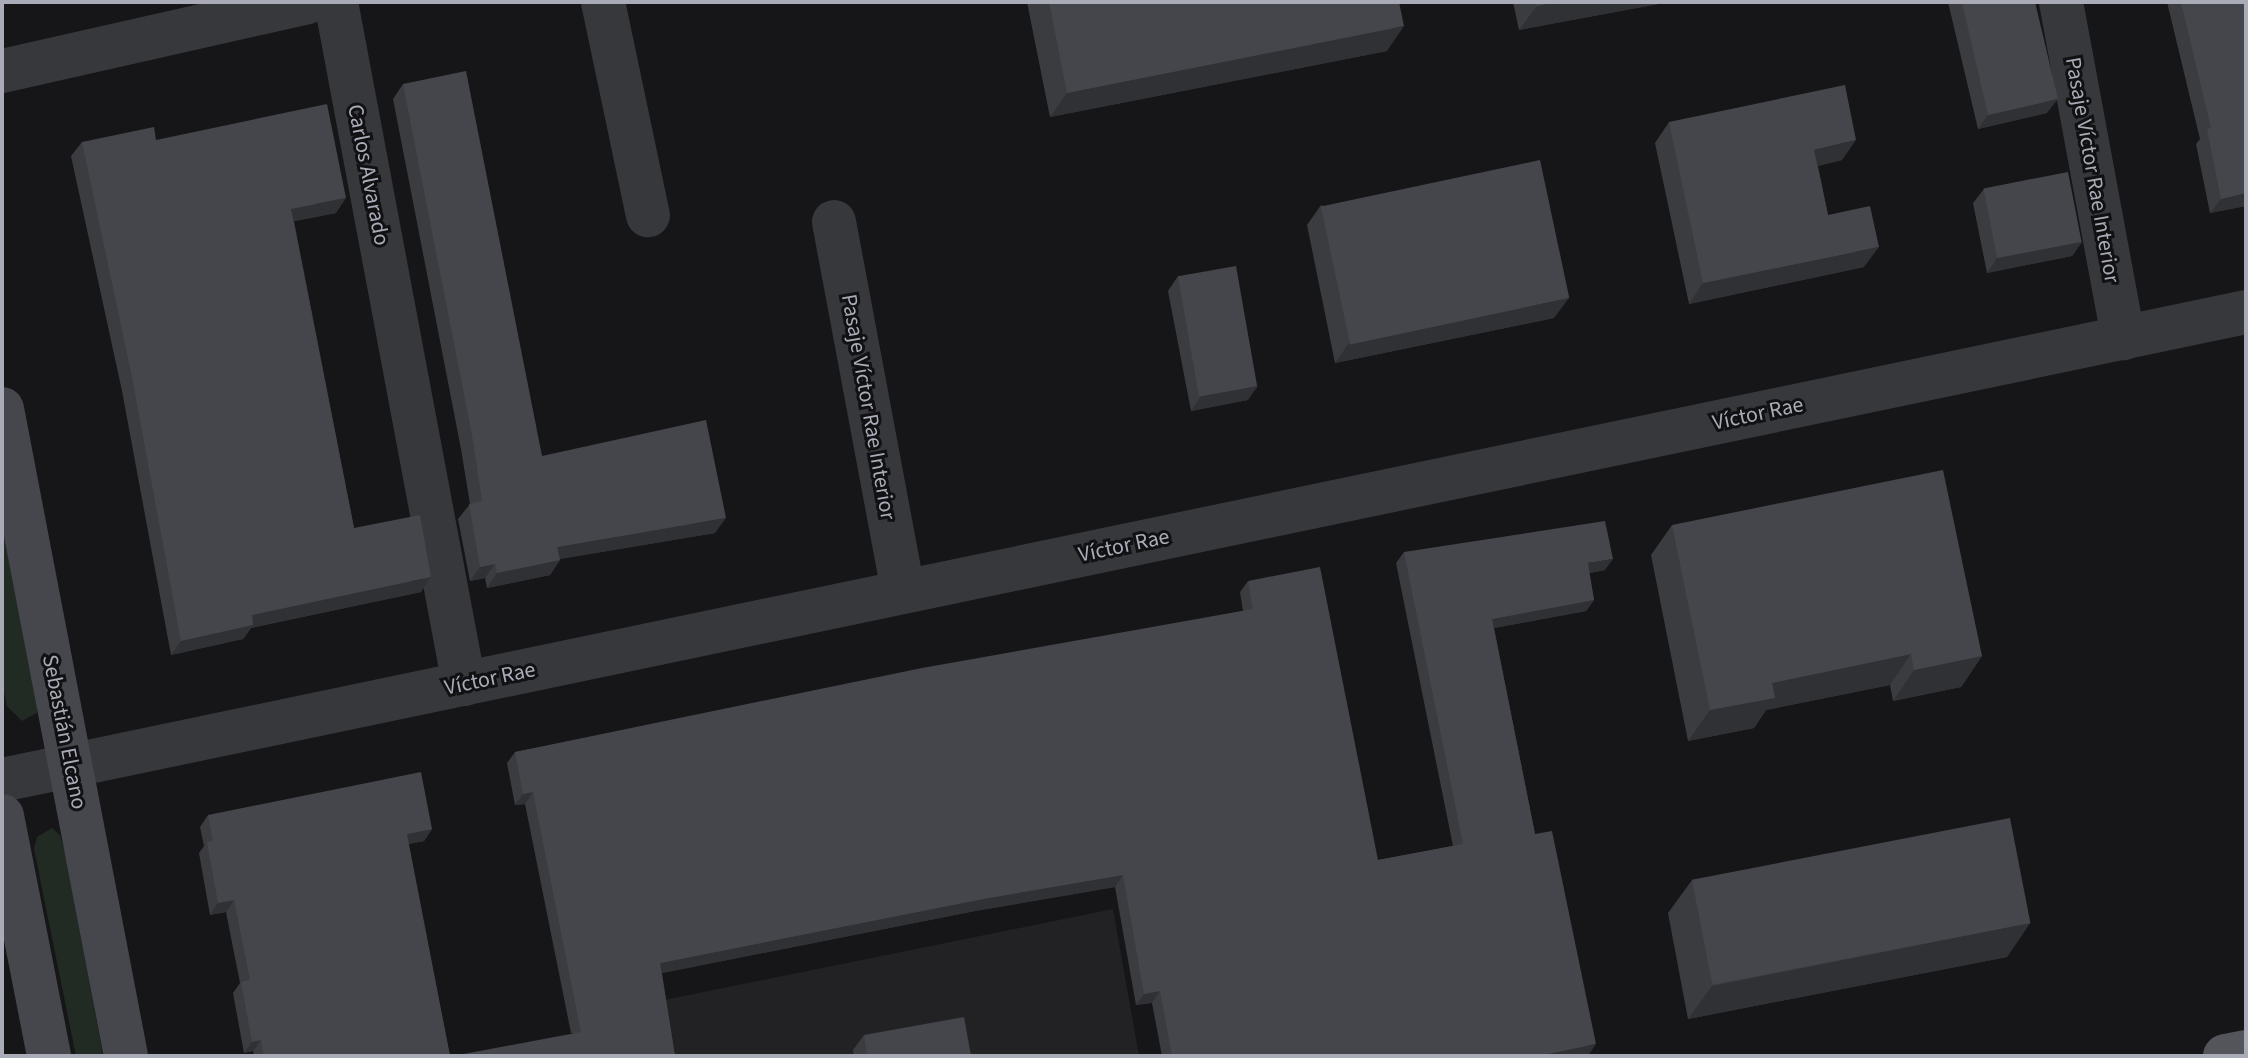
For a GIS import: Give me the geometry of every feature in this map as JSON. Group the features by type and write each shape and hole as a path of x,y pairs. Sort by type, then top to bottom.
{"main road":[{"path":"2225,1056 2246,1052"}],"street":[{"path":"2,71 307,2"},
{"name":"Carlos Alvarado","path":"336,2 464,684"},
{"path":"603,2 648,215"},
{"name":"Pasaje Víctor Rae Interior","path":"2061,2 2123,338"},
{"name":"Pasaje Víctor Rae Interior","path":"834,222 903,592"},
{"name":"Víctor Rae","path":"2,780 2246,312"},
{"name":"Sebastián Elcano","path":"2,409 126,1056"},
{"path":"2,816 49,1056"}],"shaded area":[{"path":"2,499 38,699 37,713 22,721 7,706 2,683"},
{"path":"52,828 60,835 67,860 103,1056 76,1056 34,849 37,837"},
{"path":"1113,909 1139,1056 674,1056 664,1000"}],"building":[{"path":"1049,2 1399,2 1404,26 1067,93"},
{"path":"1962,2 2035,2 2058,99 1988,115"},
{"path":"2181,2 2246,2 2246,193 2221,199 2207,129 2211,128"},
{"path":"466,71 542,456 706,420 726,518 557,547 560,560 497,573 495,564 480,567 469,504 482,501 472,435 403,84"},
{"path":"1845,85 1856,140 1814,150 1828,215 1870,206 1879,247 1703,283 1669,122"},
{"path":"327,104 346,198 291,209 354,528 420,515 431,577 252,615 253,625 181,641 132,377 82,142 154,127 156,140"},
{"path":"1540,160 1569,298 1350,344 1321,207"},
{"path":"2068,172 2082,242 1997,258 1984,188"},
{"path":"1236,266 1257,386 1199,396 1178,276"},
{"path":"1943,470 1982,656 1914,670 1911,654 1772,683 1775,698 1710,710 1672,525"},
{"path":"1605,521 1613,559 1588,563 1594,600 1492,619 1535,834 1552,831 1596,1044 1538,1056 1172,1056 1160,991 1144,994 1123,875 983,899 660,963 675,1056 453,1056 581,1032 533,792 523,794 515,752 922,668 1253,609 1248,581 1320,567 1378,860 1463,844 1404,552"},
{"path":"421,772 432,829 407,834 450,1056 264,1056 261,1040 252,1042 241,982 250,980 234,900 218,903 207,842 213,841 208,815"},
{"path":"2010,818 2030,923 1712,985 1692,880"},
{"path":"964,1017 971,1056 867,1056 864,1035"}]}
